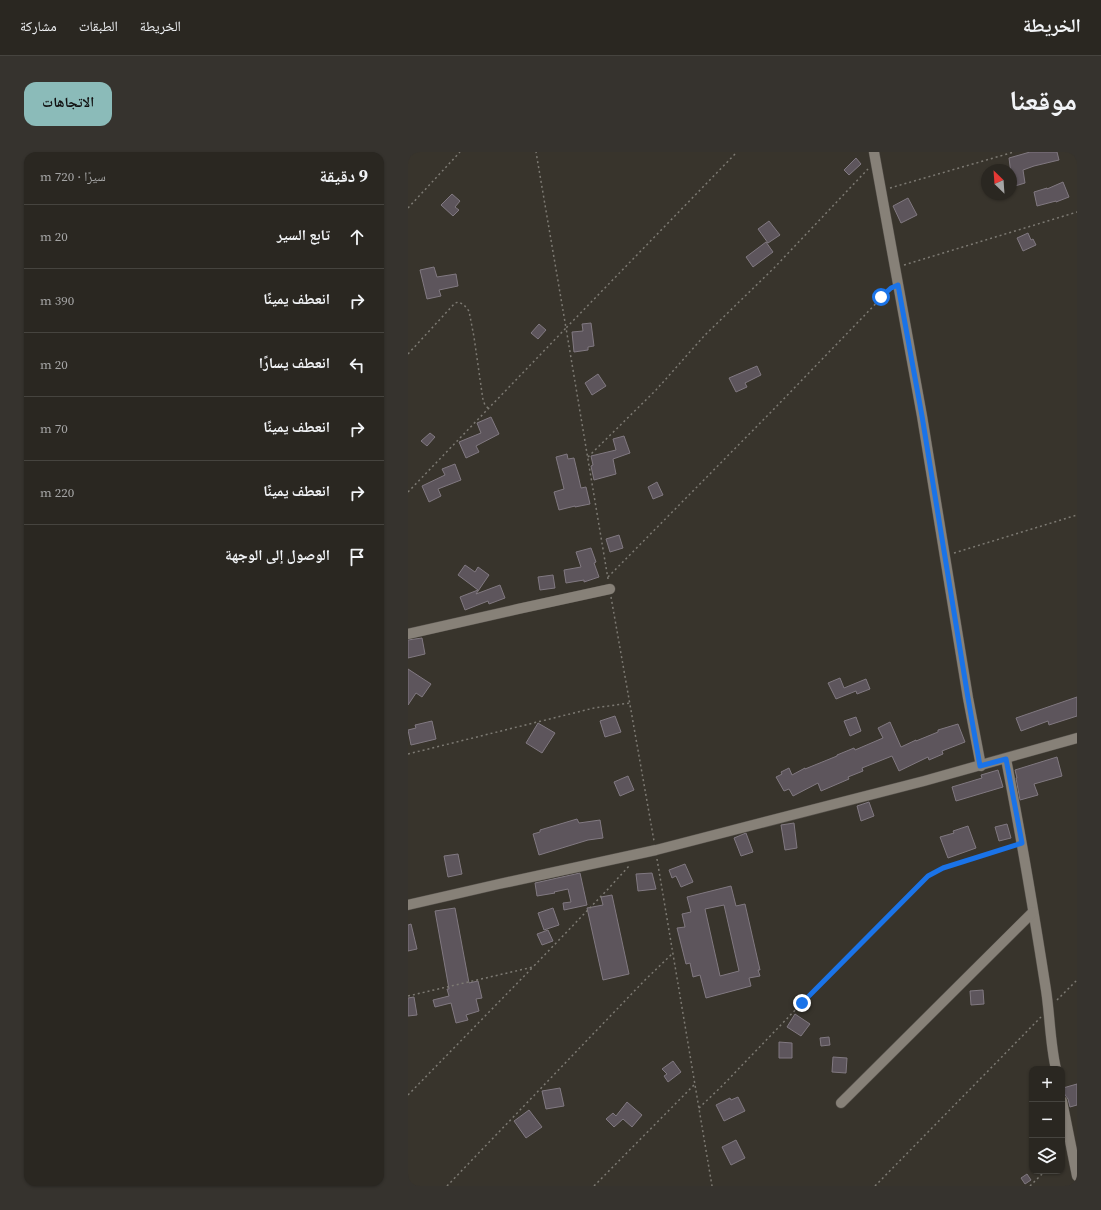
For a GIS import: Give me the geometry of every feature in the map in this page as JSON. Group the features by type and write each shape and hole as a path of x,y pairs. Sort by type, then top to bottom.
{"street":[{"path":"875,157 922,416 980,766"},
{"path":"408,634 610,589"},
{"path":"408,905 656,850 980,766 1077,738"},
{"path":"1006,759 1022,843 1056,1066"},
{"path":"841,1103 1033,912"},
{"path":"1062,1102 1077,1176"}],"path":[{"path":"408,208 460,152"},
{"path":"536,152 712,1186"},
{"path":"408,492 738,152"},
{"path":"880,190 1014,152"},
{"path":"588,457 656,390 705,335 774,268 875,157"},
{"path":"895,268 1077,212"},
{"path":"608,577 773,410 881,297 891,288 898,285"},
{"path":"408,354 455,303 459,302 464,305 469,311 473,330 483,400 489,409"},
{"path":"944,556 1077,515"},
{"path":"408,754 594,708 630,703"},
{"path":"699,1108 928,876 943,868 1022,843"},
{"path":"408,1095 610,888 630,865"},
{"path":"447,1186 644,981 673,953"},
{"path":"408,996 533,967"},
{"path":"875,1186 1077,980"},
{"path":"594,1186 695,1084"},
{"path":"1030,1186 1042,1174"}],"building":[{"path":"1030,152 1057,152 1059,160 1023,170 1025,183 1017,185 1017,164 1010,164 1009,158"},
{"path":"856,158 861,164 849,175 844,170"},
{"path":"1063,182 1069,197 1056,202 1037,206 1034,192 1047,189"},
{"path":"452,194 460,201 455,207 459,210 453,216 441,205"},
{"path":"908,198 917,215 901,223 893,206"},
{"path":"769,221 780,235 768,243 758,229"},
{"path":"1028,233 1031,240 1033,239 1036,245 1023,251 1017,238"},
{"path":"766,242 773,252 753,267 746,257"},
{"path":"434,267 437,277 456,274 458,286 439,290 441,296 427,299 420,270"},
{"path":"591,323 594,346 588,347 588,350 574,352 572,332 583,331 582,324"},
{"path":"539,324 546,330 538,339 531,333"},
{"path":"757,366 761,375 745,383 747,387 736,392 729,378"},
{"path":"598,374 606,386 592,395 585,383"},
{"path":"491,417 499,434 476,446 479,452 466,458 459,442 481,433 477,423"},
{"path":"430,433 435,437 427,446 421,441"},
{"path":"624,436 630,453 613,459 616,474 594,480 591,466 593,465 591,456 616,450 613,439"},
{"path":"567,454 568,459 574,458 581,488 586,487 590,504 559,510 554,492 564,489 556,457"},
{"path":"455,464 461,480 438,489 441,496 429,502 422,486 445,475 442,469"},
{"path":"657,482 663,495 653,499 648,487"},
{"path":"619,535 623,548 610,552 606,539"},
{"path":"591,548 599,577 584,582 584,580 566,583 564,570 581,567 576,552"},
{"path":"465,565 475,572 478,567 489,575 476,594 500,585 505,598 489,604 488,601 465,610 460,597 478,590 458,575"},
{"path":"553,575 555,588 540,590 538,577"},
{"path":"422,638 425,654 408,658 408,640"},
{"path":"408,669 431,684 422,697 416,693 408,705"},
{"path":"840,678 844,688 866,679 870,689 857,694 856,691 836,699 828,683"},
{"path":"1077,697 1077,716 1049,725 1048,721 1021,731 1016,718"},
{"path":"615,716 621,732 605,737 600,721"},
{"path":"856,717 861,731 850,736 844,721"},
{"path":"432,721 436,739 411,745 408,730 416,728 415,725"},
{"path":"890,722 901,747 938,732 938,730 958,724 965,742 942,751 943,754 929,760 928,757 899,771 892,756 862,768 863,771 848,777 849,779 821,791 818,783 793,796 789,789 784,791 776,777 782,774 781,772 789,768 792,775 805,768 854,748 855,750 883,738 878,728"},
{"path":"538,723 555,733 542,753 526,743"},
{"path":"1057,757 1062,776 1034,784 1038,795 1020,800 1015,770"},
{"path":"998,770 1003,787 956,801 952,787 982,778 981,775"},
{"path":"628,776 634,790 620,796 614,782"},
{"path":"869,802 874,816 861,821 857,806"},
{"path":"577,819 579,823 600,820 603,838 588,840 539,855 533,834 540,832 540,830"},
{"path":"794,823 797,848 785,850 781,825"},
{"path":"1007,824 1011,838 999,841 995,827"},
{"path":"968,826 976,848 948,858 940,837 954,833 953,831"},
{"path":"746,833 753,852 741,856 734,838"},
{"path":"458,854 462,874 448,877 444,856"},
{"path":"685,864 693,882 681,887 676,876 672,878 669,870"},
{"path":"580,873 587,905 564,910 563,903 571,902 568,889 537,896 535,883"},
{"path":"652,873 656,889 638,891 636,874"},
{"path":"731,886 736,906 745,904 760,970 758,970 760,976 749,978 751,986 706,998 700,975 693,977 690,963 686,964 677,928 685,927 682,914 691,912 687,897","holes":["724,905 739,971 720,976 705,909"]},
{"path":"612,895 629,974 603,980 587,908 603,905 601,897"},
{"path":"455,908 469,983 478,981 482,998 476,999 479,1011 466,1015 468,1020 456,1023 451,1003 435,1007 433,1000 449,996 435,911"},
{"path":"553,908 559,925 544,930 538,913"},
{"path":"411,924 417,949 408,951 408,925"},
{"path":"548,930 553,941 542,945 537,934"},
{"path":"983,990 984,1004 971,1005 970,991"},
{"path":"414,997 417,1015 408,1016 408,998"},
{"path":"795,1014 810,1024 801,1036 787,1027"},
{"path":"829,1037 830,1045 821,1046 820,1038"},
{"path":"779,1042 792,1043 792,1058 779,1058"},
{"path":"833,1057 847,1058 846,1073 832,1072"},
{"path":"673,1061 681,1072 668,1082 664,1076 667,1074 662,1069"},
{"path":"1077,1084 1077,1105 1070,1107 1068,1099 1065,1095 1065,1087"},
{"path":"560,1088 564,1106 546,1109 542,1091"},
{"path":"738,1097 745,1111 724,1121 716,1105 730,1098 731,1100"},
{"path":"627,1102 642,1115 632,1127 623,1119 614,1127 606,1119 613,1113 616,1116"},
{"path":"529,1110 542,1127 526,1138 514,1121"},
{"path":"736,1140 745,1158 731,1165 722,1147"},
{"path":"1027,1174 1031,1180 1025,1184 1021,1178"}],"route":[{"path":"802,1003 928,876 943,868 1022,843 1006,759 980,766 922,416 898,285 891,288 881,297"}]}
